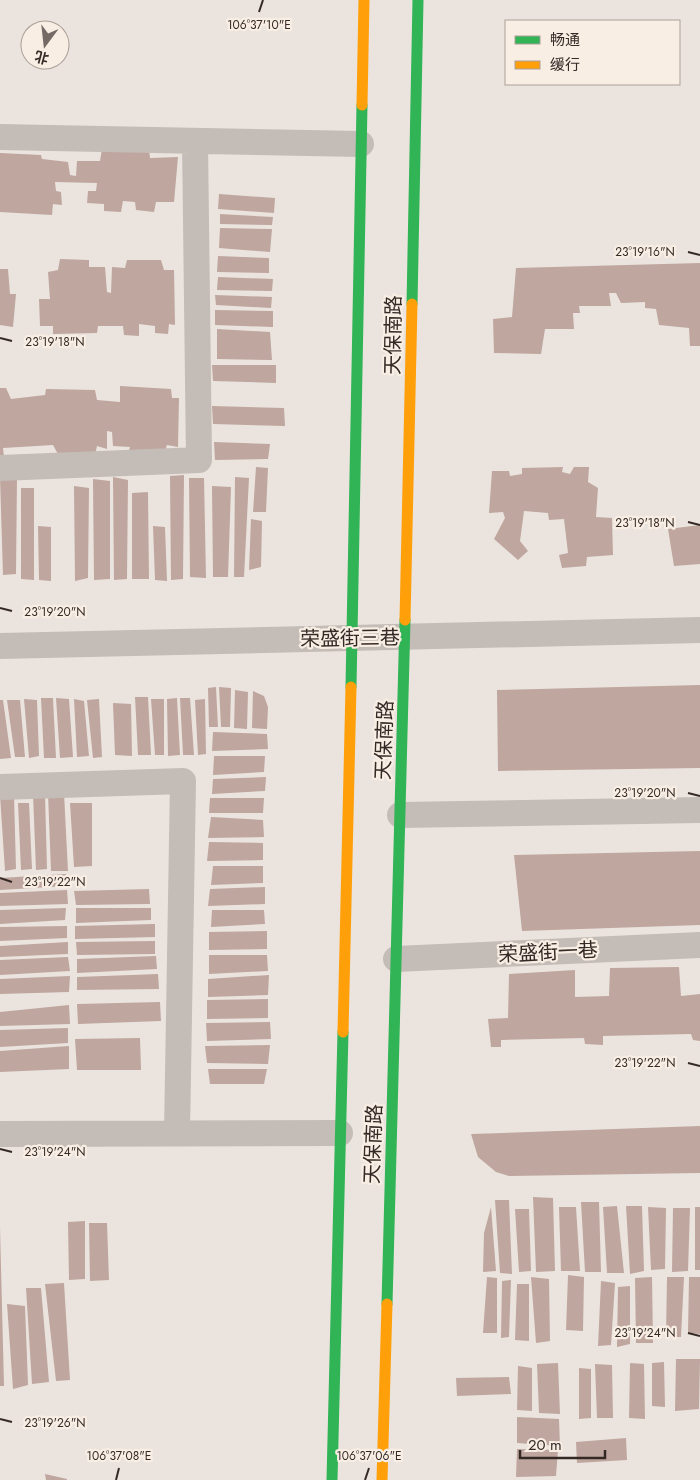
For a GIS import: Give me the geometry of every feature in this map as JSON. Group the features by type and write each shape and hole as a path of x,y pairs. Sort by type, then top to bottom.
{"street":[{"name":"天保南路","path":"332,1480 352,638 364,0"},
{"name":"天保南路","path":"382,1480 405,636 418,0"},
{"path":"0,137 361,144"},
{"path":"0,468 199,460 195,141"},
{"name":"荣盛街三巷","path":"0,646 700,630"},
{"path":"0,787 183,781 178,1133"},
{"path":"400,815 700,810"},
{"name":"荣盛街一巷","path":"396,958 700,945"},
{"path":"0,1134 340,1133"}],"building":[{"path":"102,149 149,150 150,158 178,157 174,202 156,202 154,212 136,210 135,202 123,201 121,212 104,211 104,204 87,203 88,191 96,191 97,183 55,182 56,191 61,192 62,205 53,204 52,215 0,212 0,153 41,155 42,159 68,162 70,175 76,176 77,161 100,161"},
{"path":"219,194 275,198 274,213 218,209"},
{"path":"220,214 273,217 272,225 220,224"},
{"path":"220,228 272,229 270,252 219,248"},
{"path":"218,256 269,258 269,273 217,272"},
{"path":"60,259 89,260 89,267 105,267 107,292 111,293 112,267 125,268 127,260 161,260 164,270 174,270 175,325 169,324 168,334 155,333 155,326 139,324 139,336 124,335 123,326 98,326 97,333 53,334 53,326 40,326 39,299 50,299 48,272 58,270"},
{"path":"700,263 700,346 690,346 689,328 659,325 656,309 645,308 645,302 621,303 616,293 609,293 611,306 579,306 580,313 573,313 574,329 545,329 541,354 494,353 493,319 512,317 516,268"},
{"path":"0,269 8,269 10,294 16,294 13,327 0,325"},
{"path":"218,277 273,279 272,291 217,290"},
{"path":"215,295 272,297 271,308 216,305"},
{"path":"215,310 273,311 273,327 215,325"},
{"path":"217,329 270,332 272,360 217,359"},
{"path":"212,365 276,365 276,383 213,381"},
{"path":"120,386 171,389 172,398 179,398 178,447 167,445 164,454 128,454 130,447 113,446 112,432 107,431 107,449 97,446 95,455 58,454 53,445 3,448 4,457 0,457 0,388 6,388 11,399 45,395 46,389 95,390 97,400 120,402"},
{"path":"212,406 284,408 285,426 213,424"},
{"path":"214,442 270,444 268,459 215,460"},
{"path":"256,467 268,468 266,512 253,512"},
{"path":"563,467 562,472 570,474 574,467 589,467 588,482 598,488 596,517 612,518 613,555 587,557 586,566 562,568 559,555 568,553 564,519 549,520 548,513 524,511 520,541 528,551 518,560 494,539 505,518 503,512 489,513 492,471 509,471 510,476 522,474 522,468"},
{"path":"184,475 183,579 171,580 170,476"},
{"path":"0,477 17,477 16,574 3,575"},
{"path":"113,477 128,480 127,579 114,580"},
{"path":"235,477 249,478 244,577 234,577"},
{"path":"189,478 204,478 206,578 190,577"},
{"path":"93,479 110,481 110,579 94,580"},
{"path":"74,486 89,488 88,578 75,581"},
{"path":"212,486 231,487 228,577 213,577"},
{"path":"21,488 34,488 34,580 21,579"},
{"path":"148,492 149,579 132,579 132,493"},
{"path":"251,519 262,521 261,567 249,570"},
{"path":"700,525 700,564 674,566 668,529"},
{"path":"38,526 51,527 51,581 39,580"},
{"path":"153,526 165,527 167,581 155,580"},
{"path":"700,685 700,768 498,771 497,690"},
{"path":"216,687 218,727 209,727 208,688"},
{"path":"219,687 231,688 230,727 221,727"},
{"path":"235,690 248,692 247,729 234,728"},
{"path":"253,691 264,696 268,707 267,729 252,728"},
{"path":"135,697 148,697 151,755 138,755"},
{"path":"41,698 53,698 56,758 44,758"},
{"path":"56,698 69,699 73,757 60,758"},
{"path":"177,698 180,755 168,756 167,699"},
{"path":"180,698 190,698 194,755 183,755"},
{"path":"24,699 37,700 39,756 29,758"},
{"path":"74,699 84,701 89,756 77,757"},
{"path":"99,699 102,757 93,758 87,700"},
{"path":"151,699 164,699 164,755 155,755"},
{"path":"205,699 206,754 198,755 195,700"},
{"path":"0,700 3,700 11,758 0,759"},
{"path":"7,700 20,700 25,757 15,757"},
{"path":"113,703 131,704 132,756 115,755"},
{"path":"213,732 267,734 268,749 212,751"},
{"path":"214,756 265,756 264,772 213,775"},
{"path":"266,777 265,791 212,794 213,779"},
{"path":"64,793 68,871 51,871 48,794"},
{"path":"33,794 45,794 47,869 36,870"},
{"path":"0,795 14,796 16,869 5,871"},
{"path":"210,798 264,798 263,813 209,813"},
{"path":"18,803 29,803 32,869 21,870"},
{"path":"70,803 92,803 92,866 74,867"},
{"path":"211,817 263,820 264,837 208,838"},
{"path":"209,842 263,843 263,860 207,861"},
{"path":"700,851 700,925 522,931 514,855"},
{"path":"213,866 263,866 263,883 211,885"},
{"path":"66,874 67,886 0,890 0,878"},
{"path":"265,887 265,904 208,906 210,889"},
{"path":"149,889 150,904 76,905 74,891"},
{"path":"67,890 68,904 0,906 0,893"},
{"path":"66,908 65,920 0,924 0,910"},
{"path":"76,908 151,908 151,920 76,923"},
{"path":"212,910 264,910 265,924 211,927"},
{"path":"155,924 155,937 75,939 75,926"},
{"path":"67,926 67,938 0,941 0,927"},
{"path":"267,931 267,949 209,950 209,932"},
{"path":"155,941 155,954 77,955 76,942"},
{"path":"68,942 68,954 0,957 0,946"},
{"path":"209,955 267,955 268,971 209,974"},
{"path":"156,956 157,969 77,973 77,959"},
{"path":"68,957 70,971 0,975 0,960"},
{"path":"679,967 681,996 700,994 700,1041 693,1040 691,1034 603,1036 603,1045 585,1044 584,1038 501,1040 501,1047 491,1047 488,1019 508,1018 509,974 575,970 575,997 609,996 610,968"},
{"path":"158,974 159,989 77,990 77,977"},
{"path":"269,975 268,995 208,997 208,979"},
{"path":"70,976 69,992 0,994 0,979"},
{"path":"268,999 268,1018 207,1019 207,1000"},
{"path":"160,1002 161,1021 78,1024 77,1004"},
{"path":"69,1005 70,1024 0,1026 0,1012"},
{"path":"270,1022 271,1039 207,1041 206,1023"},
{"path":"68,1028 68,1043 0,1047 0,1030"},
{"path":"140,1038 141,1070 77,1070 75,1039"},
{"path":"270,1045 268,1064 207,1063 205,1046"},
{"path":"69,1046 69,1069 0,1072 0,1051"},
{"path":"208,1069 267,1069 264,1084 210,1084"},
{"path":"700,1126 700,1173 509,1176 496,1172 478,1157 471,1134"},
{"path":"533,1197 553,1198 555,1271 536,1272"},
{"path":"495,1200 509,1200 512,1274 500,1273"},
{"path":"581,1202 599,1202 601,1272 585,1272"},
{"path":"617,1206 624,1273 607,1273 603,1207"},
{"path":"626,1206 642,1206 644,1271 630,1274"},
{"path":"491,1207 496,1271 483,1272 484,1233"},
{"path":"559,1207 576,1207 580,1271 561,1271"},
{"path":"648,1207 666,1208 665,1269 651,1270"},
{"path":"695,1207 700,1207 700,1270 695,1270"},
{"path":"673,1208 690,1208 688,1271 672,1272"},
{"path":"515,1209 529,1209 531,1271 519,1272"},
{"path":"85,1221 85,1279 69,1280 68,1222"},
{"path":"89,1223 107,1223 109,1280 90,1281"},
{"path":"0,1227 4,1386 0,1386"},
{"path":"568,1275 584,1277 583,1331 566,1330"},
{"path":"487,1277 497,1278 497,1333 483,1333"},
{"path":"531,1277 549,1279 550,1341 536,1343"},
{"path":"652,1277 653,1343 636,1343 635,1278"},
{"path":"667,1277 684,1277 681,1337 666,1337"},
{"path":"689,1277 700,1277 700,1334 688,1333"},
{"path":"511,1280 509,1337 501,1338 502,1281"},
{"path":"601,1281 615,1283 611,1345 598,1346"},
{"path":"64,1283 70,1380 56,1381 45,1284"},
{"path":"517,1284 529,1284 529,1341 515,1340"},
{"path":"630,1286 630,1344 617,1347 618,1287"},
{"path":"26,1288 41,1288 49,1382 32,1384"},
{"path":"7,1304 25,1306 28,1385 13,1389"},
{"path":"676,1359 700,1359 699,1409 675,1411"},
{"path":"664,1362 665,1407 652,1406 652,1363"},
{"path":"558,1363 560,1414 539,1413 537,1364"},
{"path":"630,1363 644,1364 645,1419 629,1418"},
{"path":"595,1364 612,1365 613,1418 597,1418"},
{"path":"518,1366 532,1368 532,1411 517,1410"},
{"path":"579,1368 591,1369 591,1418 579,1419"},
{"path":"509,1377 511,1394 457,1396 456,1378"},
{"path":"517,1417 559,1419 560,1446 517,1443"},
{"path":"626,1438 627,1460 577,1463 576,1442"},
{"path":"517,1449 558,1450 556,1476 516,1477"},
{"path":"45,1474 67,1479 67,1480 46,1480"}],"traffic: fast":[{"path":"412,304 418,0"},
{"path":"351,687 362,105"},
{"path":"387,1304 405,620"},
{"path":"332,1480 343,1032"}],"traffic: slow":[{"path":"362,105 364,0"},
{"path":"405,620 412,304"},
{"path":"343,1032 351,687"},
{"path":"382,1480 387,1304"}]}
